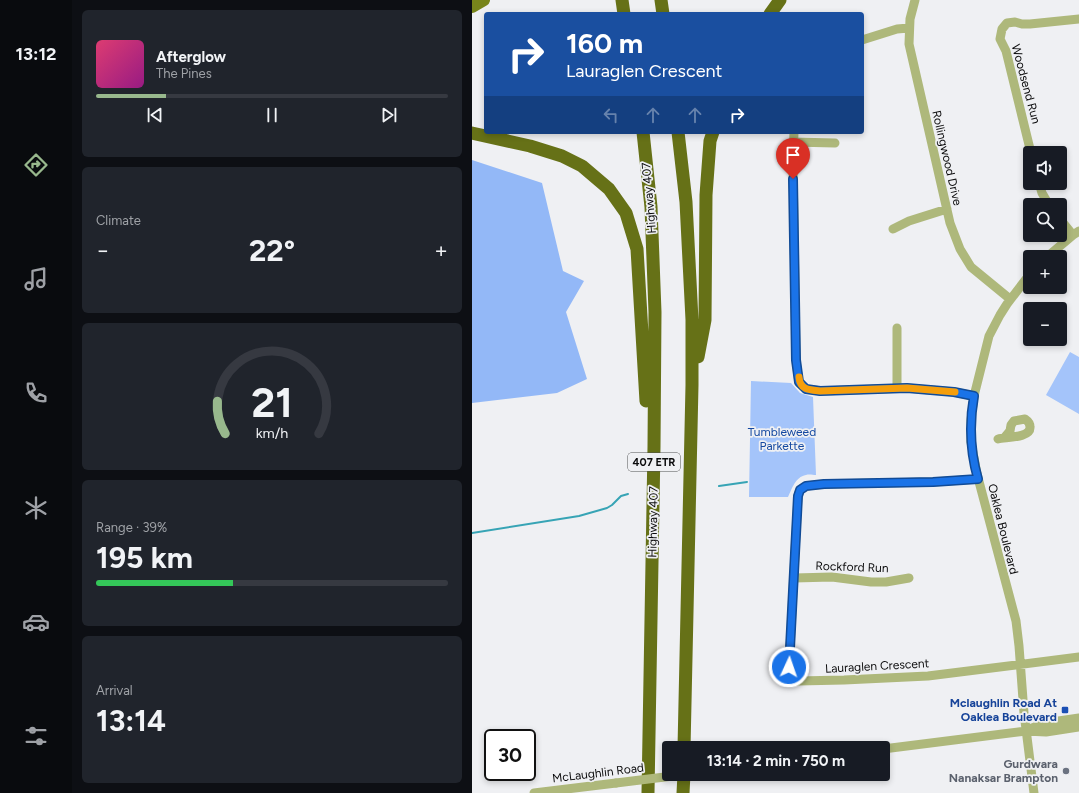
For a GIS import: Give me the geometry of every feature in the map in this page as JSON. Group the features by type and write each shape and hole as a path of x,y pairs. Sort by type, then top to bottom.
{"highway":[{"path":"622,0 624,12"},
{"path":"661,0 663,12"},
{"path":"771,12 780,0"},
{"path":"472,133 530,146 562,156 582,166 609,189 626,213 637,249 647,417 654,447"},
{"name":"Highway 407","path":"643,134 651,207 655,312 648,793"},
{"name":"407 ETR","path":"678,134 686,202 692,320 692,385 684,741"},
{"path":"692,385 705,320 706,195 710,141 712,134"},
{"path":"683,793 684,781"}],"main road":[{"path":"472,7 484,0"}],"street":[{"name":"Rollingwood Drive","path":"914,0 909,28 909,44 950,223 960,249 971,267 1010,299"},
{"name":"Woodsend Run","path":"1030,146 1006,51 1000,39 1002,29 1007,23 1015,22 1030,24 1079,19"},
{"path":"864,39 897,29 909,28"},
{"path":"794,134 796,360 799,382 806,389 820,391 907,388 938,390 974,396"},
{"path":"793,142 835,143"},
{"path":"893,229 909,220 947,209"},
{"path":"1055,250 1076,233 1067,225"},
{"name":"Oaklea Boulevard","path":"1023,283 1010,299 988,336 974,396 971,420 971,442 978,479 1016,621 1026,731 1034,793"},
{"path":"897,328 897,388"},
{"name":"Lauraglen Crescent","path":"978,479 933,482 824,484 806,486 800,490 798,496 789,667 791,677 798,681 928,676 1079,657"},
{"name":"Rockford Run","path":"794,578 832,577 871,582 886,582 909,578"},
{"path":"1026,731 1045,723 1079,718"},
{"path":"890,748 1026,731 1046,732 1079,728"},
{"name":"McLaughlin Road","path":"534,793 662,777"}],"green space":[{"path":"1070,352 1079,357 1079,414 1046,395"},
{"name":"Tumbleweed Parkette","path":"751,381 791,383 800,393 813,397 816,475 807,475 799,478 794,484 788,497 749,497"}],"shaded area":[{"path":"472,160 542,183 563,271 584,281 566,312 587,379 557,393 472,403"}],"waterway":[{"path":"719,486 747,482"},
{"path":"472,533 579,516 607,508 621,496 628,494"}],"slow traffic":[{"path":"799,377 799,382 806,389 820,391 907,388 955,392"}],"place":[{"name":"Mclaughlin Road At Oaklea Boulevard","path":"1065,710"},
{"name":"Gurdwara Nanaksar Brampton","path":"1066,771"}],"route":[{"path":"789,667 798,496 800,490 806,486 824,484 933,482 978,479 971,442 971,420 974,396 954,392 907,388 820,391 806,389 799,382 796,360 793,179"}]}
